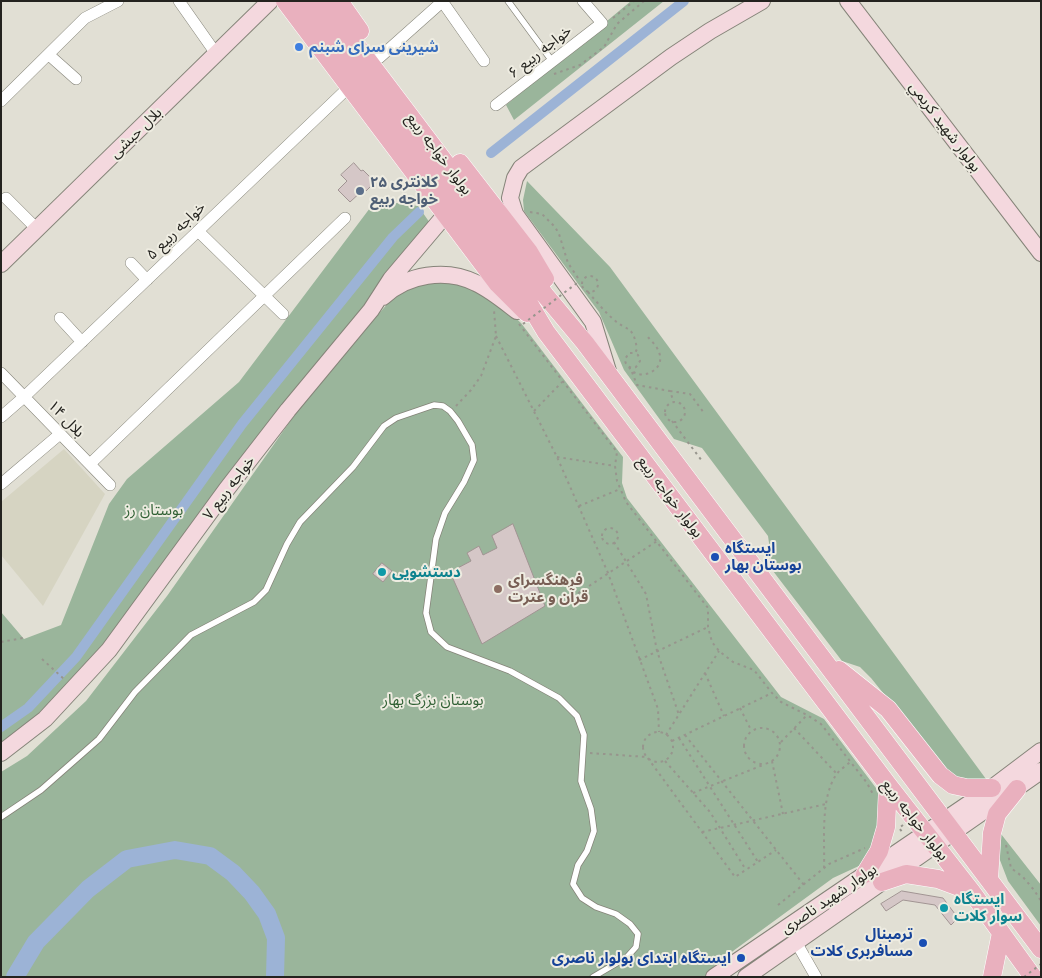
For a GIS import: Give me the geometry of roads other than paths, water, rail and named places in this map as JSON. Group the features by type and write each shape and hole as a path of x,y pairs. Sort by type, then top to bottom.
{"main road":[{"path":"285,1 498,284 546,332"},
{"path":"304,1 374,81"},
{"path":"323,1 374,81"},
{"path":"339,1 379,58 529,252 585,343"},
{"name":"بولوار خواجه ربیع","path":"374,81 512,276 546,332 888,785 1031,970"},
{"name":"بولوار خواجه ربیع","path":"374,81 585,343 1041,949"},
{"path":"818,653 888,709 940,775 953,786 992,788"},
{"path":"865,874 879,851 886,827 888,785"},
{"path":"989,879 992,833 997,814 1017,789"},
{"path":"882,882 906,874 938,879 970,891"},
{"path":"992,977 1001,933"},
{"path":"999,977 1004,968 1011,965 1031,970"}],"street":[{"path":"1,101 85,18 118,1"},
{"path":"179,1 217,55"},
{"name":"بلال حبشی","path":"1,264 217,55 270,1"},
{"path":"379,58 442,1 484,61"},
{"name":"خواجه ربیع ۶","path":"496,104 602,23 583,1"},
{"path":"609,375 593,322 516,214 510,198 515,178 521,168 671,56 762,1"},
{"name":"بولوار شهيد كريمي","path":"848,1 1041,253"},
{"path":"49,55 76,79"},
{"name":"خواجه ربیع ۵","path":"1,417 147,280 348,86"},
{"path":"6,198 37,229"},
{"name":"خواجه ربیع ۷","path":"1,753 45,719 109,650 226,490 288,410 372,310 391,279 446,214"},
{"path":"90,464 345,218"},
{"path":"198,231 283,314"},
{"path":"131,263 147,280"},
{"path":"372,310 394,288 413,279 424,276 455,276 475,282 493,293 546,332"},
{"path":"60,318 82,342"},
{"name":"بلال ۱۴","path":"1,373 110,485"},
{"path":"1,484 60,434"},
{"path":"949,827 992,788 1041,751"},
{"path":"949,827 1017,789 1041,771"},
{"name":"بولوار شهید ناصری","path":"714,977 865,874 949,827"},
{"name":"بولوار شهید ناصری","path":"746,977 882,882 930,839"},
{"path":"796,942 816,977"}],"lane":[{"path":"508,1 552,61"},
{"path":"1,817 41,790 99,739 135,692 191,635 254,602 266,590 287,544 300,522 352,467 384,426 396,418 434,406 442,406 450,411 472,445 474,460 464,482 445,513 436,539 426,613 431,632 446,648 510,671 559,698 577,716 584,735 581,781 592,809 594,830 587,851 578,865 573,884 582,898 596,907 616,914 630,924 638,934 636,947 627,956 593,977"}],"waterway":[{"path":"491,153 684,1"},
{"path":"1,727 28,708 76,657 242,424 393,237 419,212"},
{"path":"15,977 36,942 88,889 127,859 175,850 210,856 233,873 252,893 267,914 276,938 275,977"}],"place":[{"name":"شیرینی سرای شبنم","path":"299,47"},
{"name":"کلانتری ٢۵ خواجه ربیع","path":"360,191"},
{"name":"ایستگاه بوستان بهار","path":"715,557"},
{"name":"دستشویی","path":"382,572"},
{"name":"فرهنگسرای قرآن و عترت","path":"498,589"},
{"name":"ایستگاه سوار کلات","path":"944,908"},
{"name":"ترمبنال مسافربری کلات","path":"923,943"},
{"name":"ایستگاه ابتدای بولوار ناصری","path":"741,958"}],"park label":[{"name":"بوستان رز","path":"154,510"},
{"name":"بوستان بزرگ بهار","path":"433,700"}]}
